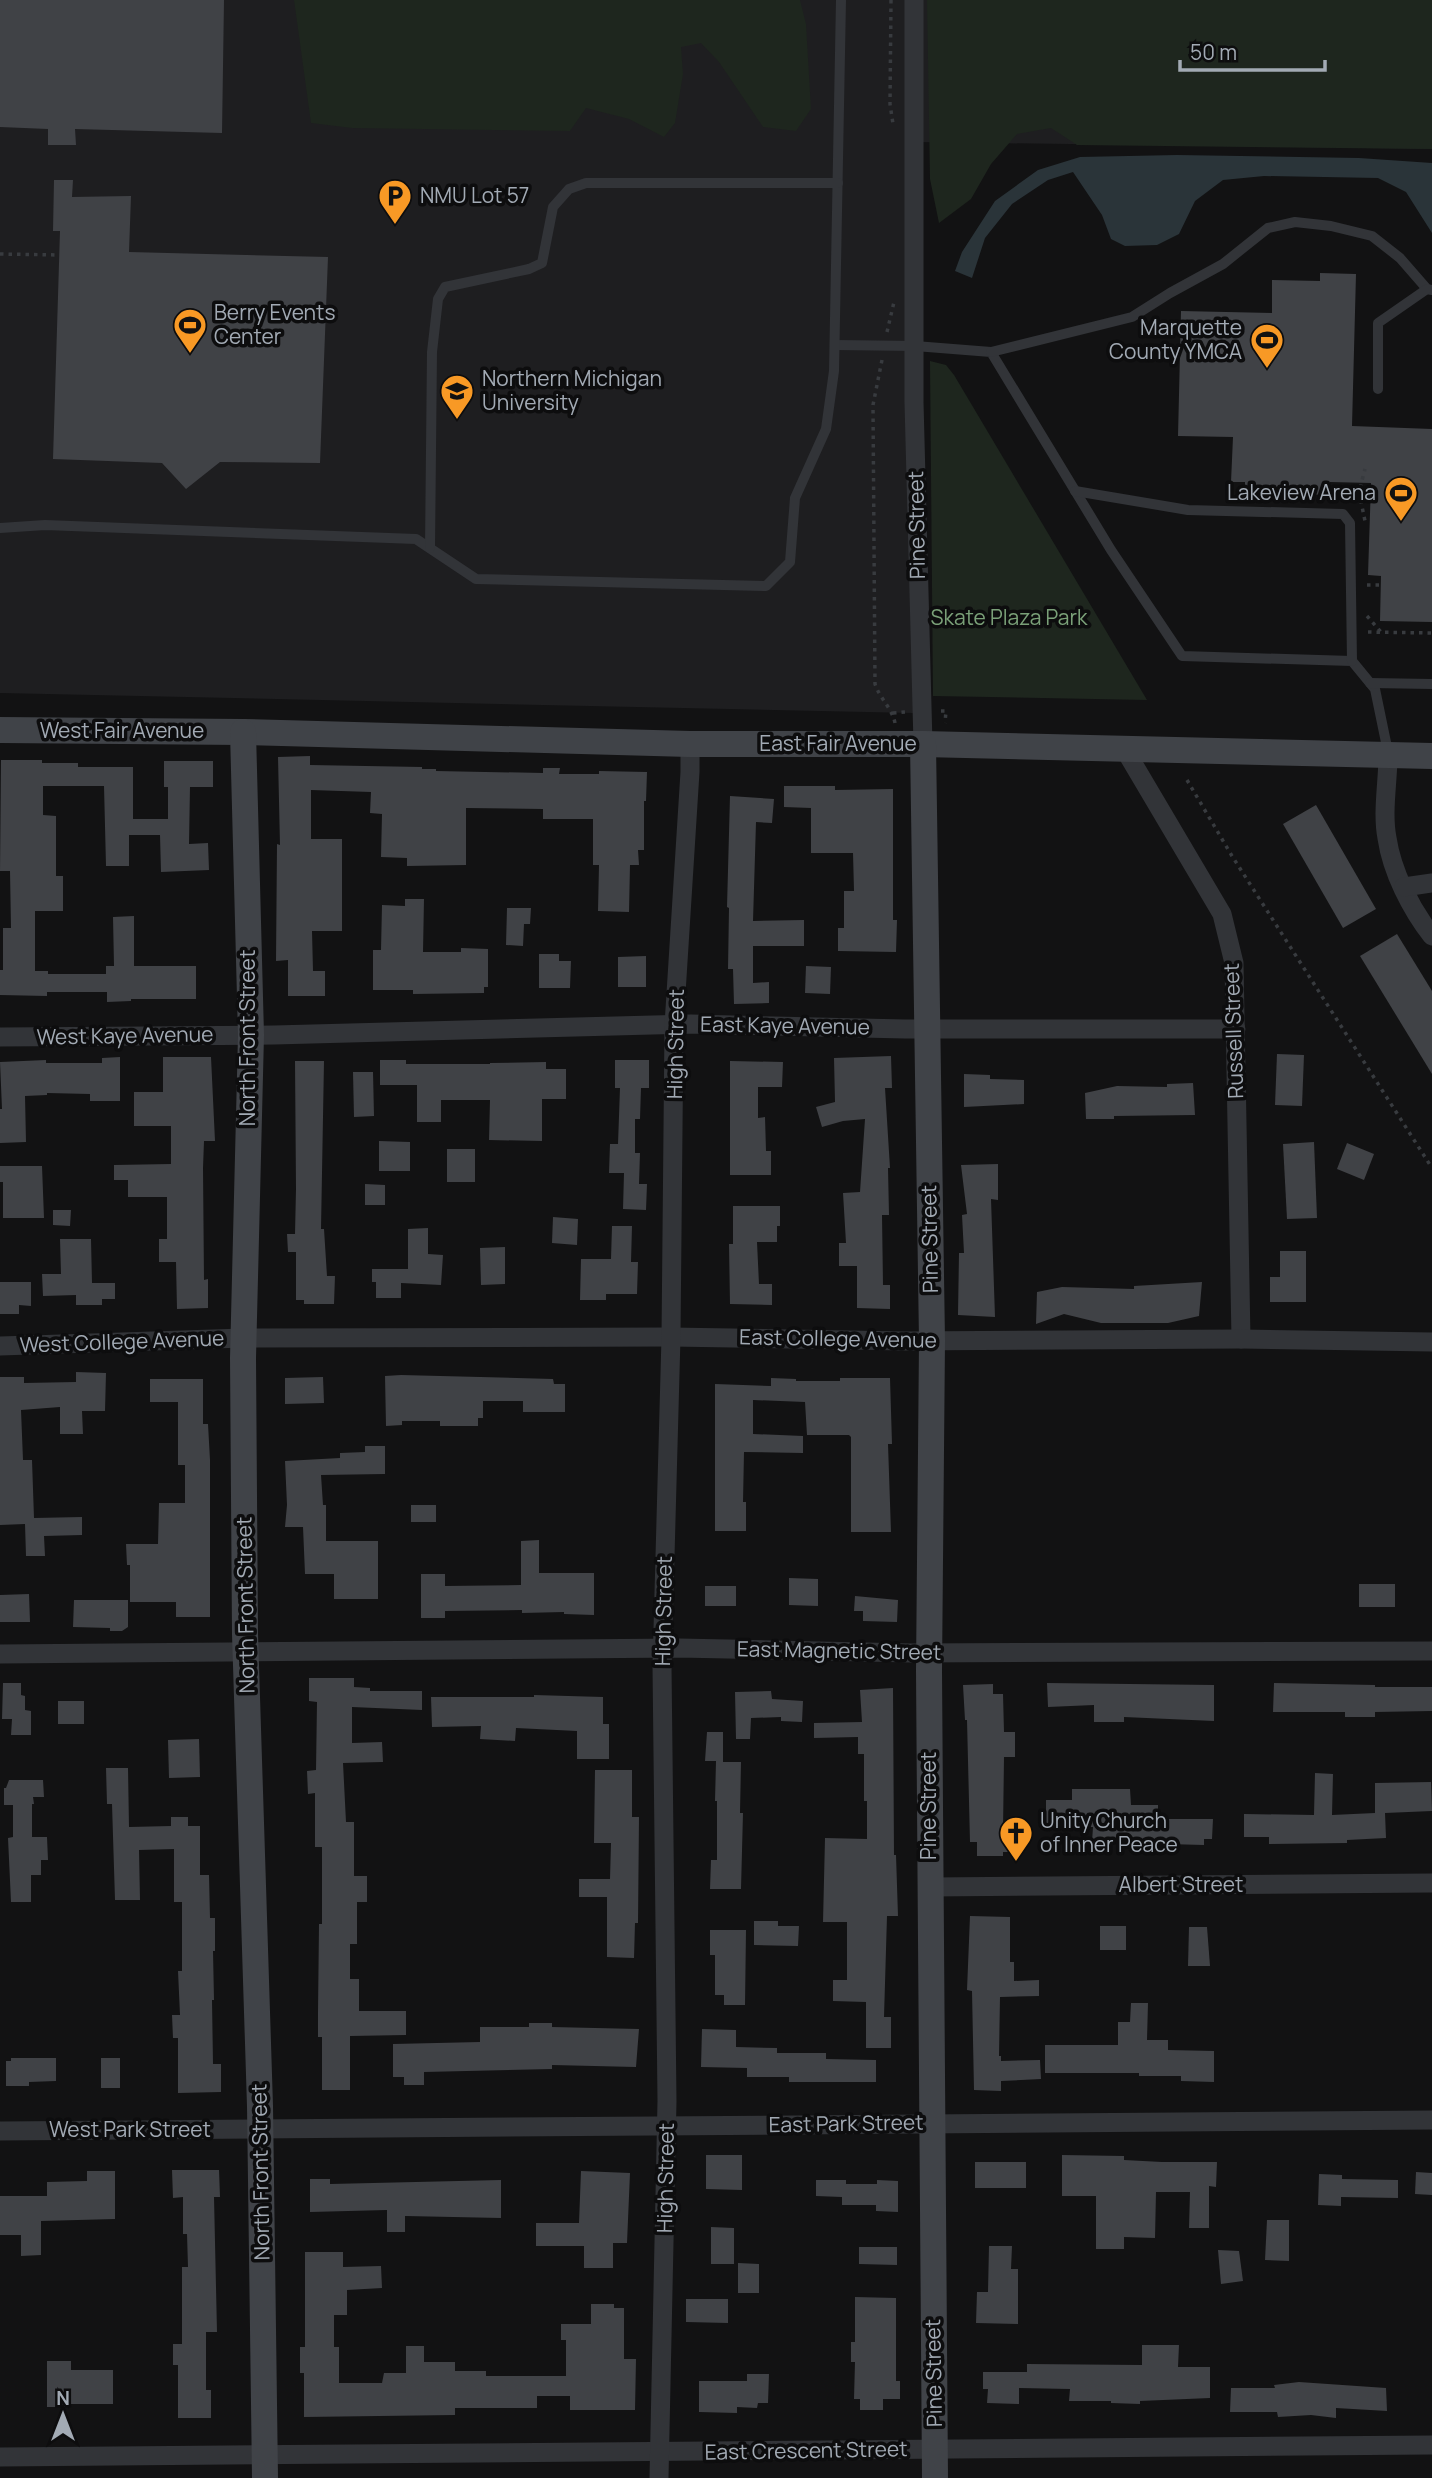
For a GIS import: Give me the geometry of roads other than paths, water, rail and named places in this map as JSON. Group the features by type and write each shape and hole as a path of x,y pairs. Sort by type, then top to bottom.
{"street":[{"name":"Pine Street","path":"914,0 915,346 932,1341 929,1653 935,2478"},
{"name":"West Fair Avenue","path":"0,730 243,732"},
{"name":"East Fair Avenue","path":"243,732 690,744 923,744 1432,756"},
{"name":"North Front Street","path":"243,732 251,1035 243,1338 246,1651 260,2129 265,2466"},
{"name":"High Street","path":"659,2478 666,2126 664,1648 674,1025 690,744"},
{"name":"Russell Street","path":"1125,750 1222,914 1234,963 1241,1339"},
{"path":"1388,755 1386,835 1393,864 1423,925 1432,936"},
{"path":"1404,887 1432,883"},
{"name":"East Kaye Avenue","path":"251,1035 674,1025 1236,1030"},
{"name":"West Kaye Avenue","path":"0,1037 251,1035"},
{"name":"East College Avenue","path":"243,1338 671,1337 932,1341 1241,1339 1432,1342"},
{"name":"West College Avenue","path":"0,1346 243,1338"},
{"name":"East Magnetic Street","path":"0,1654 664,1648 929,1653 1432,1651"},
{"name":"Albert Street","path":"930,1887 1432,1883"},
{"name":"East Park Street","path":"260,2129 1432,2120"},
{"name":"West Park Street","path":"0,2131 260,2129"},
{"name":"East Crescent Street","path":"0,2457 265,2466 661,2453 1432,2445"}],"lane":[{"path":"0,528 45,525 416,539 476,579 766,586 790,562 794,498 826,429 834,372 841,0"},
{"path":"430,548 432,352 438,299 445,287 542,263 553,207 569,189 586,183 838,183"},
{"path":"835,345 915,346 990,352 1132,317 1223,264 1268,228 1295,222 1331,226 1372,236 1400,258 1429,289 1378,323 1378,389"},
{"path":"990,352 1075,491 1182,656 1352,661"},
{"path":"1075,491 1188,510 1343,514 1350,523 1352,661 1375,689 1388,755"},
{"path":"1370,683 1432,684"}],"place":[{"name":"NMU Lot 57","path":"395,226"},
{"name":"Berry Events Center","path":"190,355"},
{"name":"Marquette County YMCA","path":"1267,370"},
{"name":"Northern Michigan University","path":"457,421"},
{"name":"Lakeview Arena","path":"1401,523"},
{"name":"Unity Church of Inner Peace","path":"1016,1863"}],"park label":[{"name":"Skate Plaza Park","path":"1009,618"}]}
